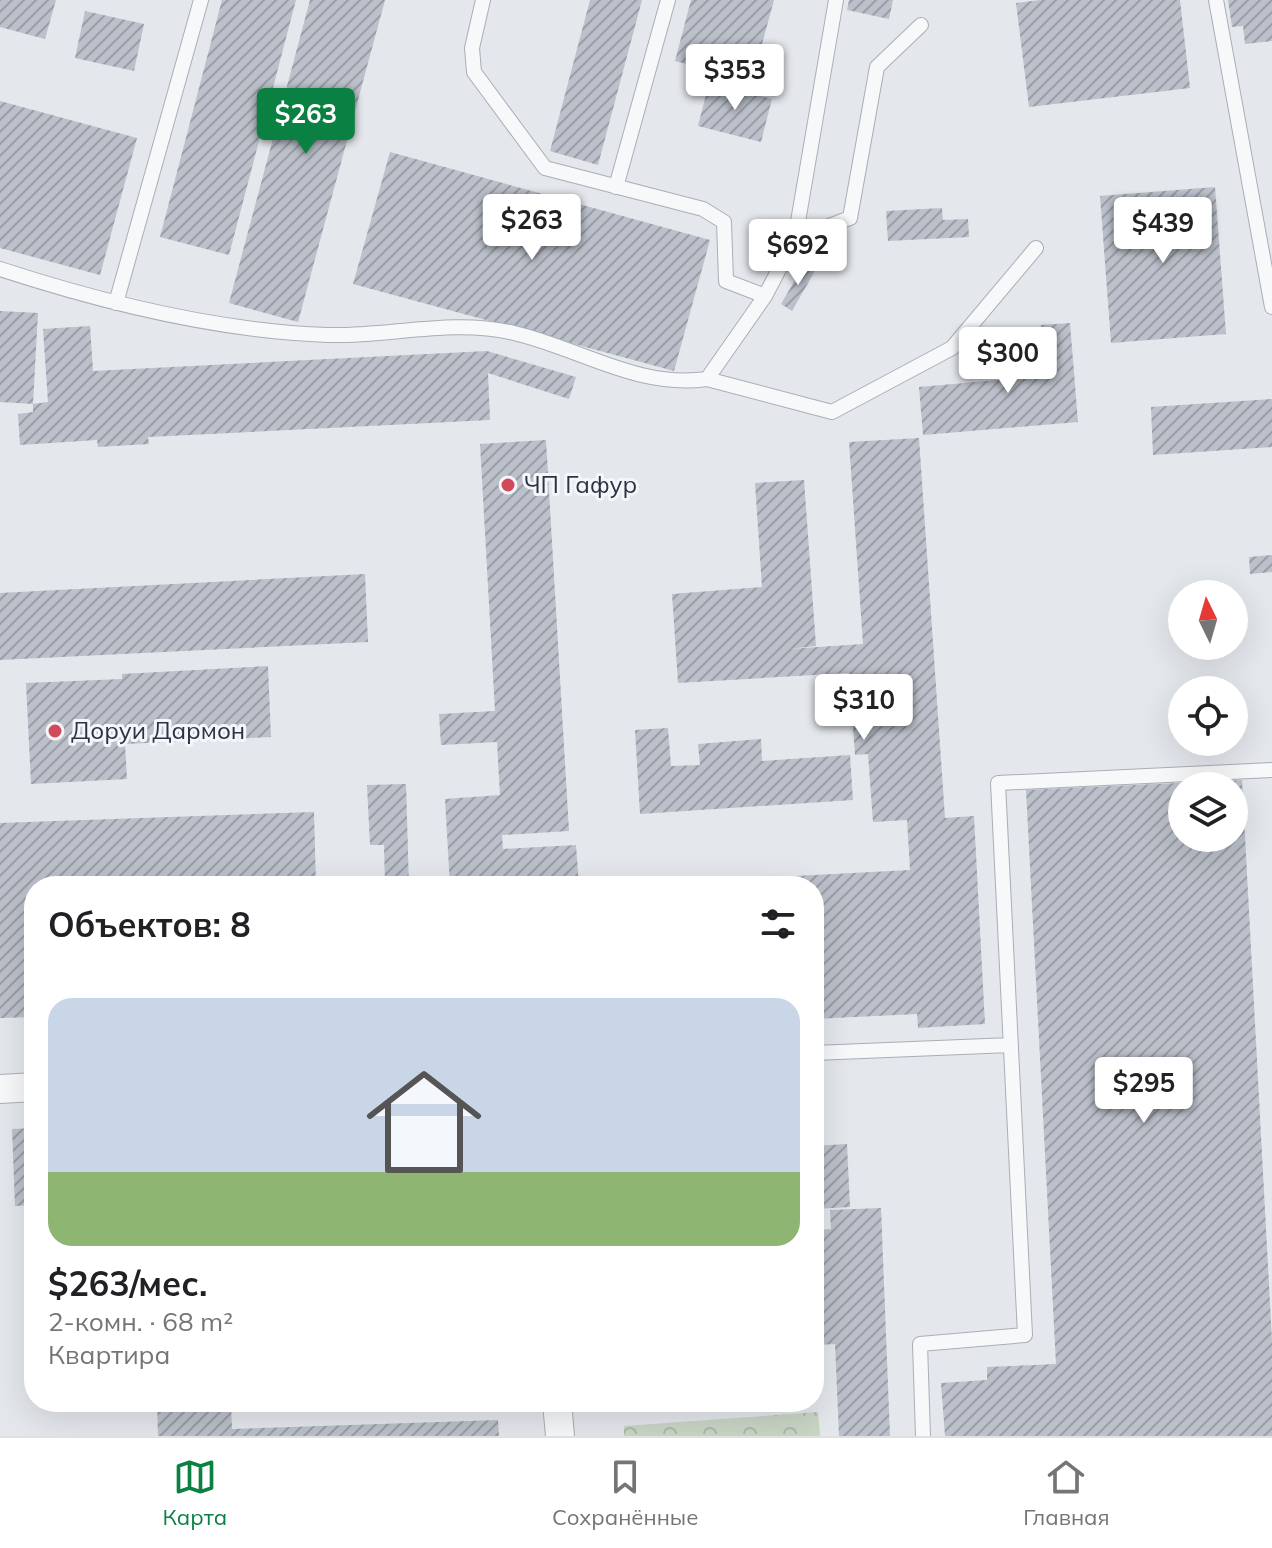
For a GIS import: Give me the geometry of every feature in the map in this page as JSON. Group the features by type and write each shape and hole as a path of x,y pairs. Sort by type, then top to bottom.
{"street":[{"path":"0,1089 24,1088"},
{"path":"558,1412 560,1436"}],"lane":[{"path":"116,303 201,0"},
{"path":"483,0 472,48 474,72 545,168 703,209 724,222 726,281 765,296"},
{"path":"616,187 668,0"},
{"path":"707,379 765,296 795,239 836,0"},
{"path":"1216,0 1272,307"},
{"path":"795,239 850,218 877,67 921,25"},
{"path":"0,269 116,303 280,333 344,335 460,327 514,333 645,376 679,383 707,379 832,412 952,348 1036,248"},
{"path":"923,1436 920,1344 1025,1335 998,783 1272,770"},
{"path":"824,1053 1011,1045"}],"green space":[{"path":"818,1412 820,1436 624,1436 624,1426"}],"building":[{"path":"0,0 56,0 45,39 0,27"},
{"path":"222,0 296,0 229,255 160,237"},
{"path":"310,0 385,0 298,322 229,303"},
{"path":"590,0 642,0 598,165 550,151"},
{"path":"691,0 774,0 752,81 675,61"},
{"path":"849,0 893,0 889,19 847,10"},
{"path":"1040,0 1180,0 1190,88 1029,107 1016,3"},
{"path":"1228,0 1272,0 1272,41 1245,44 1243,26 1232,27"},
{"path":"85,11 144,24 134,71 75,58"},
{"path":"709,83 772,99 761,142 698,126"},
{"path":"0,101 137,138 100,275 0,248"},
{"path":"390,152 710,240 674,371 353,284"},
{"path":"1215,187 1226,334 1111,343 1100,196"},
{"path":"942,208 943,220 968,219 969,237 888,241 886,211"},
{"path":"805,263 816,269 792,311 781,304"},
{"path":"0,311 38,313 33,404 0,402"},
{"path":"1070,323 1078,422 923,435 919,387 1045,376 1041,325"},
{"path":"90,326 93,371 487,351 576,377 569,399 488,373 490,420 148,437 149,444 98,447 97,440 20,445 18,414 33,412 33,404 48,402 43,329"},
{"path":"1272,399 1272,447 1153,455 1151,407"},
{"path":"919,438 945,818 974,816 985,1024 918,1028 917,1014 824,1019 824,876 795,876 910,870 907,820 873,822 868,754 855,755 849,673 678,683 672,594 762,587 755,483 804,480 816,646 788,649 863,644 849,442"},
{"path":"546,440 569,831 502,835 503,849 576,845 578,876 449,876 445,799 500,795 497,742 441,745 439,714 495,711 480,444"},
{"path":"1272,555 1272,572 1250,574 1249,557"},
{"path":"365,574 368,642 0,660 0,593"},
{"path":"268,666 271,737 125,744 127,779 31,784 26,683 122,679 122,674"},
{"path":"668,728 671,766 700,765 698,744 761,739 762,761 850,755 853,800 640,814 635,730"},
{"path":"1168,783 1168,852 1246,852 1272,1341 1272,1436 945,1436 941,1383 987,1380 987,1367 1056,1364 1026,790"},
{"path":"406,784 409,876 385,876 384,845 370,845 367,785"},
{"path":"314,812 316,876 24,876 24,1017 0,1018 0,823"},
{"path":"24,1128 24,1206 15,1206 12,1129"},
{"path":"847,1144 850,1207 824,1208 824,1145"},
{"path":"881,1208 890,1436 839,1436 835,1344 824,1345 824,1229 831,1229 830,1210"},
{"path":"157,1412 231,1412 232,1429 498,1420 499,1436 158,1436"}],"place":[{"name":"ЧП Гафур","path":"508,485"},
{"name":"Доруи Дармон","path":"55,731"}]}
